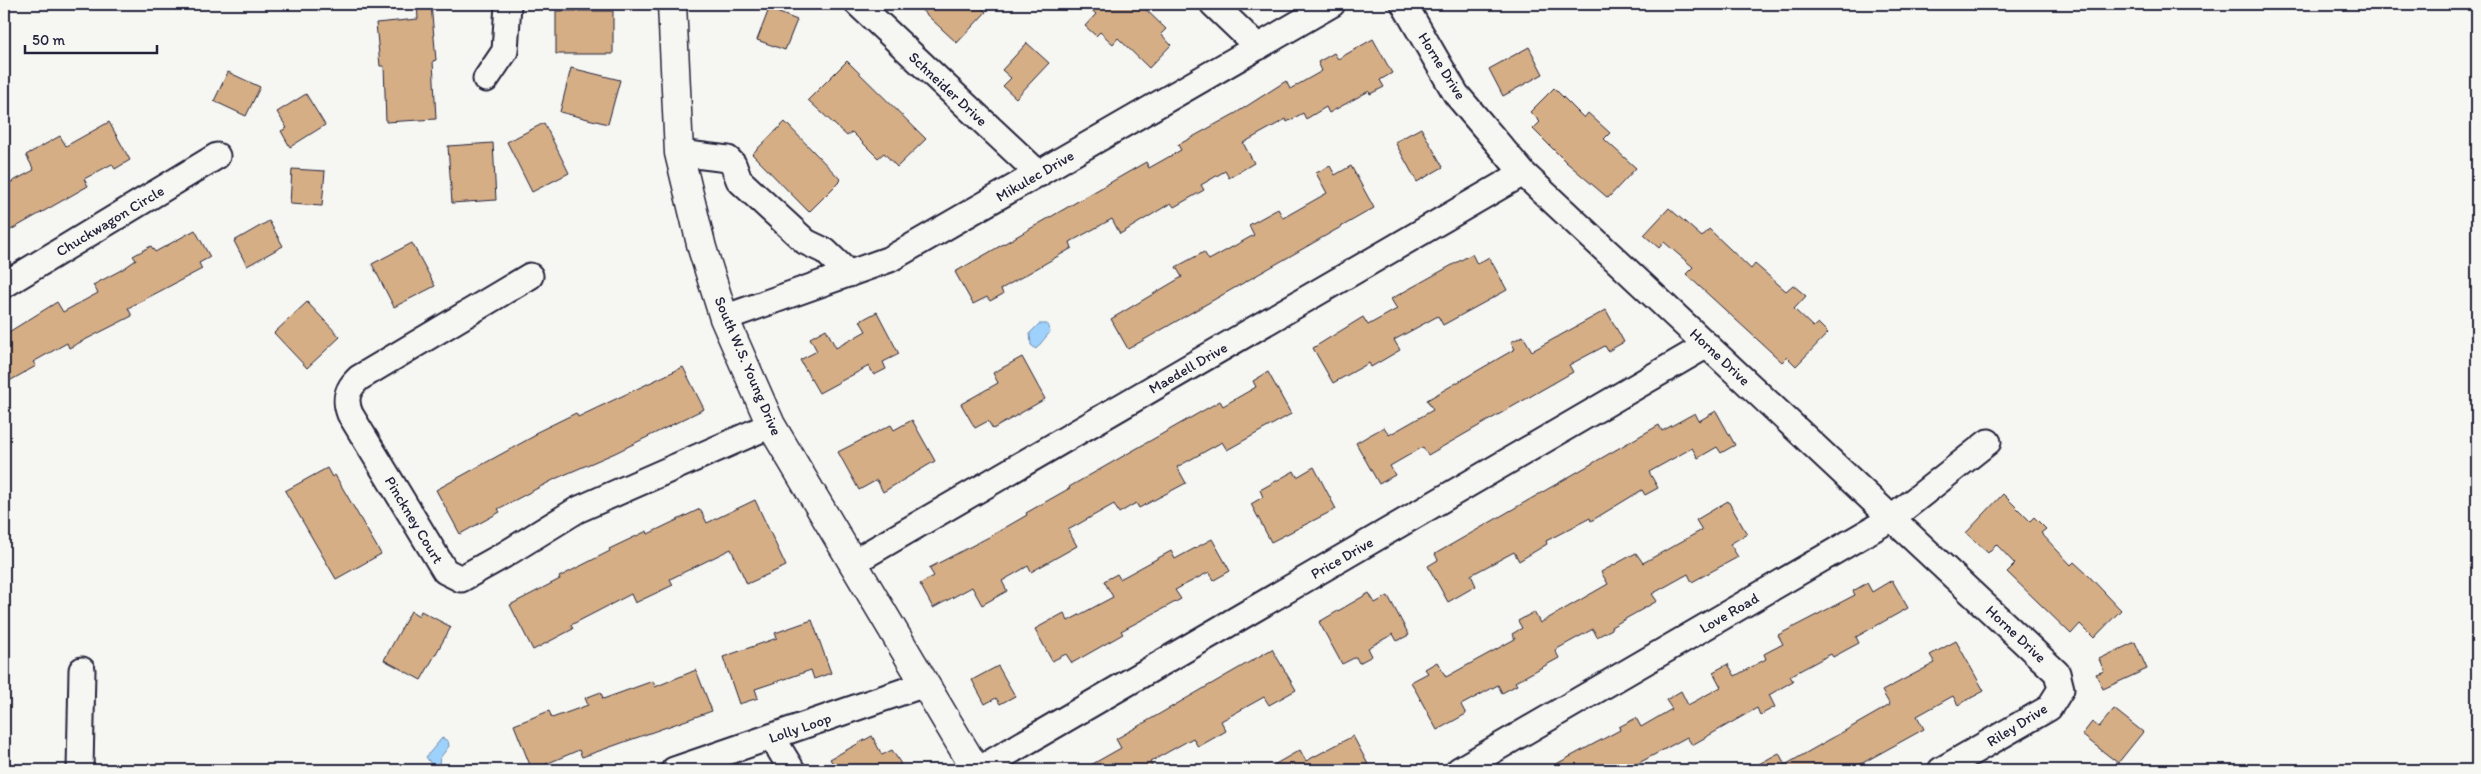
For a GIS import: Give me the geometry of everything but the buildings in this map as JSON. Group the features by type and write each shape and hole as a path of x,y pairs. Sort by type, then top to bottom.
{"main road":[{"name":"South W.S. Young Drive","path":"672,4 679,153 702,248 724,318 770,425 977,770"}],"street":[{"path":"486,79 505,51 508,4"},
{"name":"Schneider Drive","path":"858,4 1039,174"},
{"path":"1213,4 1258,47"},
{"name":"Mikulec Drive","path":"724,318 890,259 1332,4"},
{"name":"Horne Drive","path":"1404,4 1456,94 1523,174 2056,673 2061,689"},
{"path":"679,153 728,159 733,164 739,180 806,242 825,251 850,274"},
{"name":"Chuckwagon Circle","path":"4,285 216,156"},
{"name":"Maedell Drive","path":"852,563 1523,174"},
{"name":"Pinckney Court","path":"530,276 359,378 351,385 348,392 346,404 350,414 445,571 461,579 577,510 770,425"},
{"name":"Price Drive","path":"977,770 1707,345"},
{"name":"Love Road","path":"1459,770 1892,518 1988,442"},
{"path":"80,770 82,670"},
{"name":"Lolly Loop","path":"674,770 925,684"},
{"name":"Riley Drive","path":"1941,770 2049,708 2061,689"},
{"path":"772,737 792,770"}],"water":[{"path":"1039,324 1047,324 1050,332 1036,349 1031,345 1030,333"},
{"path":"442,738 448,741 449,746 440,758 439,764 432,765 426,757"}]}
